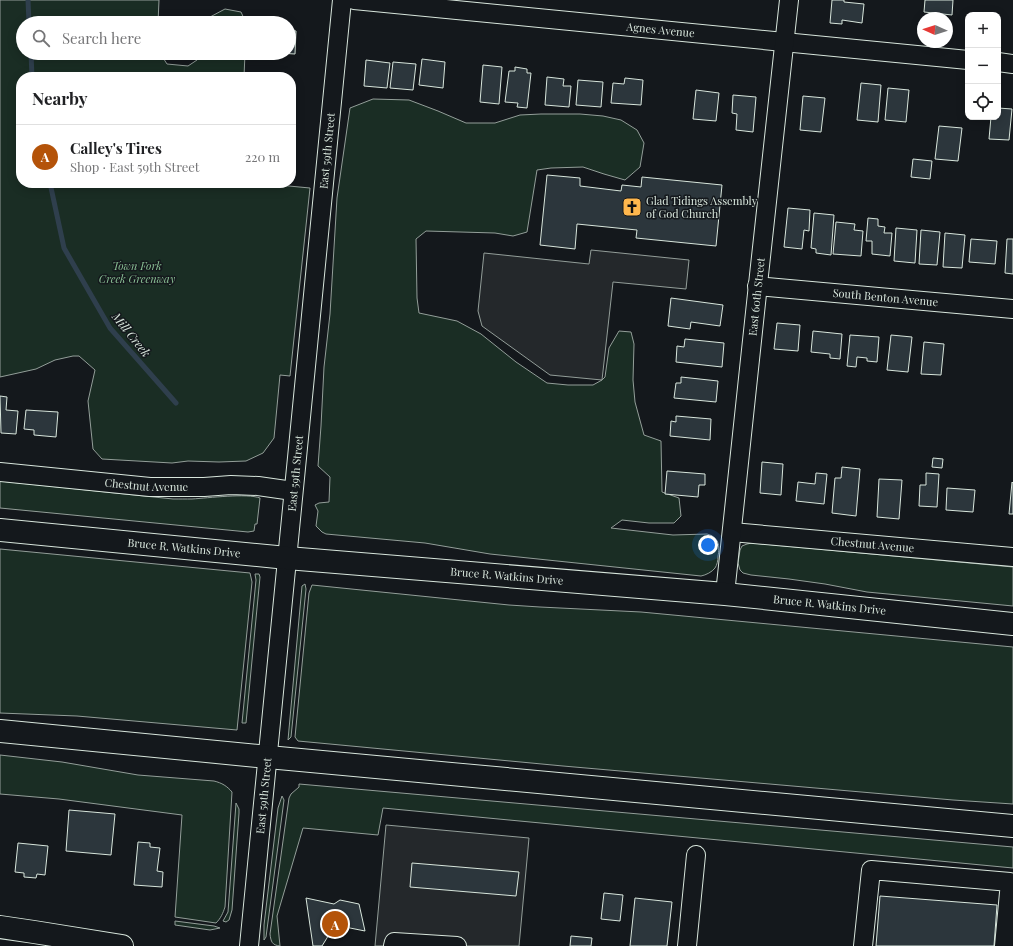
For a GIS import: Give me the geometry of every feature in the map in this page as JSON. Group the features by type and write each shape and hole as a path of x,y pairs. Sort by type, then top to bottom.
{"main road":[{"name":"Bruce R. Watkins Drive","path":"0,530 287,558 725,594 1013,624"},
{"path":"0,731 1013,826"},
{"path":"0,927 122,946"}],"street":[{"name":"East 59th Street","path":"249,946 342,0"},
{"name":"Agnes Avenue","path":"354,0 965,60"},
{"name":"East 60th Street","path":"725,594 789,0"},
{"path":"1001,62 1013,64"},
{"name":"South Benton Avenue","path":"758,286 1013,309"},
{"name":"Chestnut Avenue","path":"0,472 150,487 230,485 258,486 293,491"},
{"name":"Chestnut Avenue","path":"732,532 1013,558"},
{"path":"687,946 696,855"},
{"path":"863,946 871,870 1011,882 1004,946"},
{"path":"393,946 394,942 457,946"}],"green space":[{"name":"Town Fork Creek Greenway","path":"0,0 159,0 158,16 16,16 16,60 164,60 167,64 188,66 197,60 245,60 244,72 16,72 16,188 296,188 296,187 310,188 290,376 280,375 274,438 263,453 246,461 188,461 172,463 102,459 93,449 88,401 95,370 79,356 55,360 36,369 0,377"},
{"path":"225,9 241,12 243,16 212,16"},
{"path":"373,99 409,100 466,123 495,123 520,115 580,114 603,116 621,120 637,130 644,143 640,167 625,180 583,167 537,170 527,232 513,236 495,233 426,231 416,239 417,298 419,313 457,321 481,334 516,362 547,383 568,385 593,385 602,380 605,377 609,348 619,331 631,332 634,344 633,380 635,402 644,435 661,441 662,492 679,498 681,516 674,523 649,523 622,520 611,528 673,535 711,535 718,542 719,549 717,564 711,572 701,576 490,554 425,543 326,534 316,526 318,511 315,505 329,502 330,477 318,466 324,367 330,314 337,198 350,108"},
{"path":"0,481 173,499 237,496 260,498 257,524 255,524 254,531 248,532 0,508"},
{"path":"752,543 1013,567 1013,606 867,592 825,584 751,575 743,573 740,570 738,563 742,546"},
{"path":"0,549 250,573 252,582 237,730 77,716 0,713"},
{"path":"255,574 259,574 260,577 246,723 242,723 256,580"},
{"path":"305,584 306,589 291,737 288,740 302,586"},
{"path":"312,585 509,605 641,612 1013,647 1013,804 563,766 298,741 295,737 309,593"},
{"path":"0,755 62,762 138,775 214,781 226,786 232,792 225,907 216,923 175,917 182,815 59,799 0,794"},
{"path":"299,784 1013,847 1013,868 383,808 378,835 303,828 277,916 280,946 272,943 270,934 289,798 291,794 299,787"},
{"path":"282,796 284,800 266,937 264,940 264,925 278,808"},
{"path":"236,803 239,813 232,910 229,920 226,922 223,921 228,912"},
{"path":"175,921 220,928 210,930 175,925"}],"shaded area":[{"path":"591,250 689,260 686,289 613,282 602,380 550,375 482,326 478,311 484,253 589,264"},
{"path":"386,825 529,838 519,946 375,946"}],"building":[{"path":"832,0 844,0 844,2 864,4 862,23 842,20 842,24 830,23"},
{"path":"925,0 953,0 952,12 924,12"},
{"path":"422,59 445,62 443,88 419,85"},
{"path":"366,60 390,63 387,88 364,86"},
{"path":"393,62 416,64 413,90 390,88"},
{"path":"483,65 502,67 499,104 480,102"},
{"path":"515,67 527,69 527,73 531,73 527,108 517,107 518,103 505,102 509,71 515,71"},
{"path":"547,77 564,79 563,86 571,86 569,107 545,105"},
{"path":"625,78 643,80 641,105 611,103 613,83 624,84"},
{"path":"578,80 603,82 601,107 576,105"},
{"path":"861,83 881,85 878,122 857,120"},
{"path":"888,88 909,90 906,122 885,120"},
{"path":"696,90 719,93 716,121 693,119"},
{"path":"733,95 756,97 753,132 736,130 737,114 732,113"},
{"path":"803,96 825,98 821,132 800,130"},
{"path":"1001,108 1012,109 1009,140 989,139 991,120 1001,120"},
{"path":"939,126 962,128 958,161 935,159"},
{"path":"913,159 932,161 930,179 911,177"},
{"name":"Glad Tidings Assembly of God Church","path":"547,175 580,178 580,186 621,191 622,185 641,187 642,177 722,185 716,246 636,238 637,230 577,224 575,249 540,245"},
{"path":"788,208 810,210 809,231 804,230 802,249 784,247"},
{"path":"814,213 834,215 831,255 816,253 816,249 811,248"},
{"path":"868,218 878,219 878,226 885,227 884,233 892,233 890,256 872,254 872,241 866,241"},
{"path":"836,222 855,224 854,230 863,231 861,256 833,254"},
{"path":"896,228 917,230 915,263 894,261"},
{"path":"921,230 940,232 937,265 919,264"},
{"path":"945,233 965,235 962,268 943,267"},
{"path":"971,239 997,241 995,264 969,262"},
{"path":"1007,239 1013,239 1013,274 1005,273"},
{"path":"671,298 723,305 720,326 691,322 690,329 668,326"},
{"path":"777,323 800,325 798,351 774,349"},
{"path":"813,331 842,334 840,359 830,358 830,354 811,352"},
{"path":"850,335 879,337 877,362 867,361 867,358 857,357 856,367 847,366"},
{"path":"891,335 912,337 908,372 887,370"},
{"path":"685,339 724,343 722,367 676,362 677,346 684,347"},
{"path":"924,342 944,344 941,375 921,374"},
{"path":"681,377 718,381 716,402 674,398 676,383 681,383"},
{"path":"0,396 7,397 6,410 18,411 16,434 1,433"},
{"path":"26,410 58,412 56,437 34,435 34,430 24,429"},
{"path":"676,416 711,419 710,440 670,436 671,421 676,422"},
{"path":"933,458 943,459 942,468 932,467"},
{"path":"762,462 783,464 781,495 760,493"},
{"path":"842,467 860,469 856,516 832,513 835,478 841,478"},
{"path":"667,471 705,474 705,485 699,485 698,497 665,494"},
{"path":"816,473 827,474 824,504 796,501 798,482 815,484"},
{"path":"926,473 939,474 937,507 919,506 920,485 926,485"},
{"path":"879,479 902,480 899,519 877,517"},
{"path":"1012,482 1013,514 1009,514"},
{"path":"947,488 975,490 973,512 946,510"},
{"path":"69,810 115,814 111,855 66,851"},
{"path":"138,842 150,843 150,847 160,848 157,871 163,872 162,887 134,885"},
{"path":"18,843 48,846 45,875 37,874 36,878 24,877 24,873 15,872"},
{"path":"412,863 519,872 516,896 410,887"},
{"path":"604,893 623,895 620,921 601,919"},
{"path":"880,896 997,905 994,946 876,946"},
{"path":"306,898 334,904 340,900 359,904 365,931 335,925 322,946 313,946"},
{"path":"635,898 672,902 667,946 630,946"},
{"path":"571,936 592,938 591,946 570,946"}],"waterway":[{"name":"Mill Creek","path":"28,0 29,16"},
{"name":"Mill Creek","path":"31,60 32,72"},
{"name":"Mill Creek","path":"51,188 64,248 110,328 176,403"}],"place":[{"name":"Glad Tidings Assembly of God Church","path":"632,207"},
{"name":"Calley's Tires","path":"335,924"}]}
